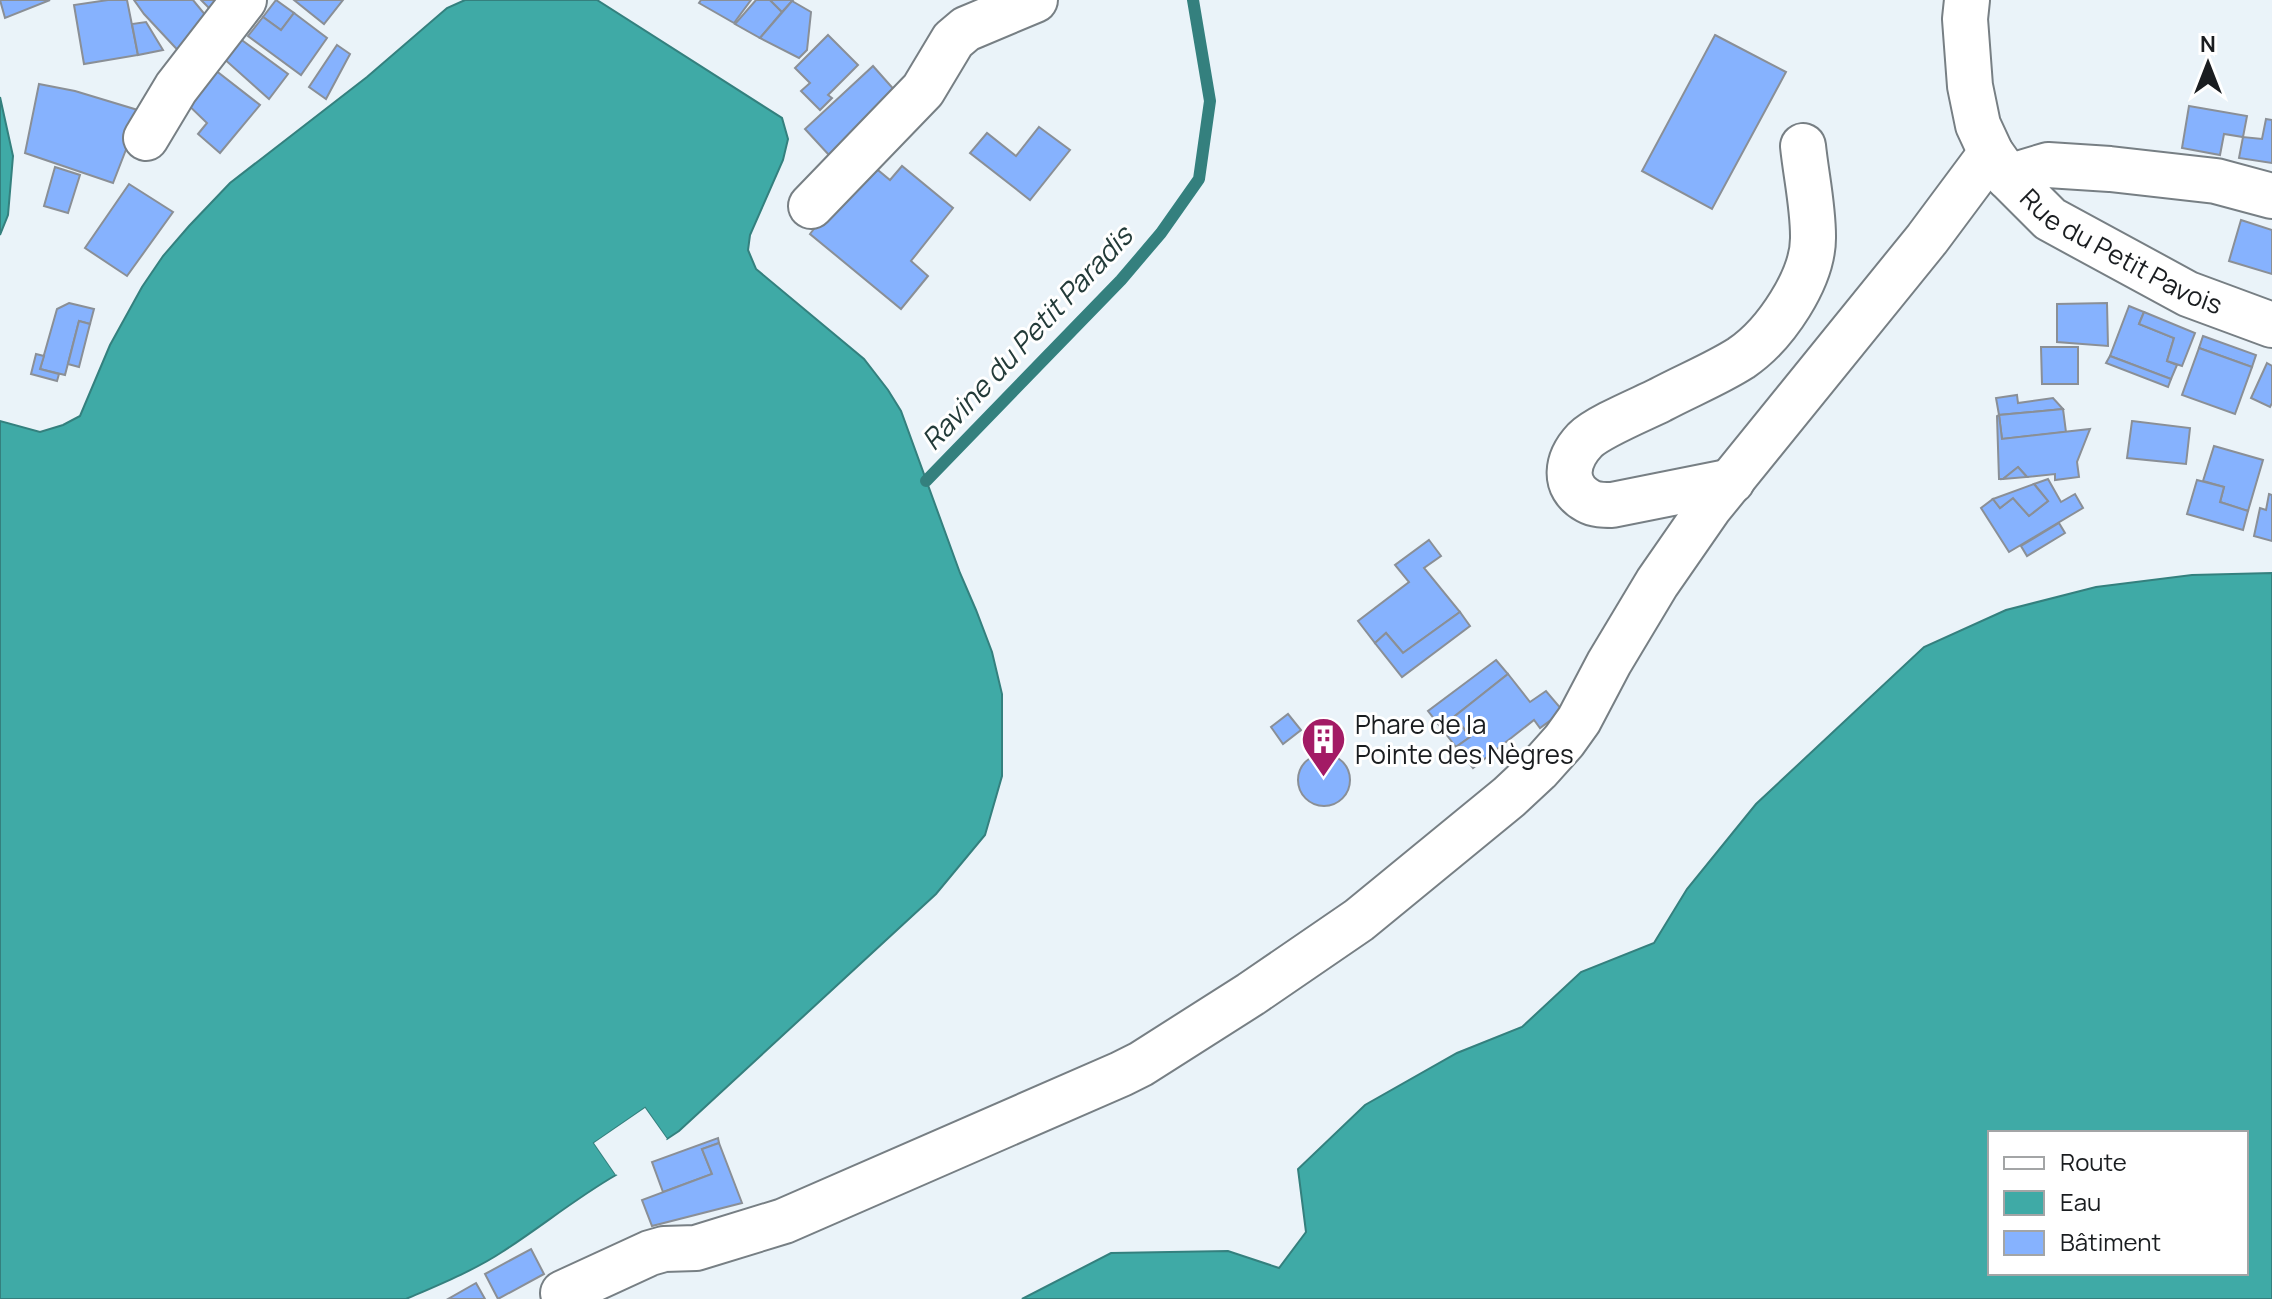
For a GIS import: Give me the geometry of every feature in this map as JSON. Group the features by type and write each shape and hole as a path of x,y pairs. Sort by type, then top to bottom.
{"street":[{"path":"146,138 176,88 244,0"},
{"path":"811,206 923,90 953,40 966,29 1035,0"},
{"path":"1967,0 1965,19 1970,86 1978,125 2000,165"},
{"path":"1732,481 1612,505 1597,504 1587,501 1574,488 1569,472 1570,460 1589,437 1742,357 1775,324 1793,300 1809,268 1813,237 1803,146"},
{"path":"563,1293 650,1253 664,1249 696,1248 784,1221 1121,1074 1251,994 1359,920 1509,797 1564,741 1657,583 1709,508 1927,239 2000,165 2110,169 2216,181 2272,196"},
{"name":"Rue du Petit Pavois","path":"2000,165 2050,219 2188,294 2272,325"}],"water":[{"path":"465,0 597,0 782,118 788,139 783,160 750,235 748,250 756,269 864,359 901,411 992,652 1002,694 1002,776 985,835 936,894 679,1131 667,1139 645,1108 594,1143 616,1175 502,1252 455,1277 406,1299 0,1299 0,421 40,432 80,416 110,345 142,287 189,226 230,183 367,77 447,8"},
{"path":"0,97 13,156 8,215 0,235"},
{"path":"2272,573 2272,1299 1022,1299 1111,1253 1228,1251 1279,1268 1306,1232 1298,1169 1365,1105 1457,1053 1522,1027 1581,972 1654,943 1687,889 1756,804 1924,647 2006,610 2096,587 2192,575"}],"pier":[{"path":"645,1108 667,1139 663,1141 644,1113 600,1144 619,1172 616,1175 594,1143"}],"building":[{"path":"0,0 50,0 5,18"},
{"path":"127,0 138,55 84,64 74,5"},
{"path":"134,0 193,0 216,28 186,59"},
{"path":"201,0 233,0 219,18"},
{"path":"276,0 294,13 281,30 263,17"},
{"path":"294,0 343,0 324,24"},
{"path":"701,0 751,0 734,23 699,3"},
{"path":"756,0 770,0 782,12 760,38 735,24"},
{"path":"770,0 793,0 782,12"},
{"path":"792,1 811,12 807,50 799,58 760,38"},
{"path":"294,13 327,38 301,75 248,36 263,17 281,30"},
{"path":"146,22 163,50 138,55 132,24"},
{"path":"828,35 858,65 828,95 832,98 820,110 801,91 810,83 795,68"},
{"path":"1715,35 1786,72 1712,209 1642,171"},
{"path":"239,38 288,74 269,99 222,57"},
{"path":"337,45 350,54 326,99 309,87"},
{"path":"210,66 260,105 220,153 198,134 207,123 180,97"},
{"path":"873,66 897,93 829,155 805,129"},
{"path":"39,84 75,91 141,111 113,183 25,153"},
{"path":"2189,106 2247,116 2243,137 2224,134 2220,155 2182,148"},
{"path":"2266,119 2272,120 2272,163 2239,158 2243,137 2262,139"},
{"path":"1039,127 1070,150 1030,200 970,153 987,133 1016,156"},
{"path":"867,161 890,180 902,166 953,208 911,261 928,276 901,309 810,234"},
{"path":"55,167 80,175 68,213 44,206"},
{"path":"129,184 173,212 127,276 85,248"},
{"path":"2241,220 2272,230 2272,274 2229,261"},
{"path":"69,303 94,309 90,324 79,321 65,375 40,369 57,309"},
{"path":"2107,303 2108,346 2057,342 2057,304"},
{"path":"2129,306 2144,312 2139,324 2174,338 2167,361 2177,365 2171,379 2110,356"},
{"path":"2144,312 2195,333 2182,366 2167,361 2174,338 2139,324"},
{"path":"79,321 90,324 79,367 68,364"},
{"path":"2203,336 2256,355 2252,367 2199,348"},
{"path":"2041,347 2078,347 2078,384 2042,384"},
{"path":"2199,348 2252,367 2235,414 2182,395"},
{"path":"36,354 44,356 40,369 59,374 57,381 31,374"},
{"path":"2110,356 2171,379 2168,387 2106,363"},
{"path":"2267,363 2272,366 2270,407 2251,398"},
{"path":"2017,395 2018,403 2053,398 2063,409 1999,415 1996,398"},
{"path":"2063,409 2066,432 2002,439 1999,415"},
{"path":"1999,415 2002,439 2090,429 2077,462 2079,477 2055,480 2055,474 2027,477 2018,467 1999,479"},
{"path":"2132,421 2190,428 2186,464 2127,458"},
{"path":"2214,446 2263,460 2248,511 2220,502 2224,487 2203,481"},
{"path":"2018,467 2027,477 2003,479"},
{"path":"2048,479 2061,502 2075,494 2083,508 2009,552 1981,508 1993,499 2000,508 2013,498 2029,516 2048,501 2034,484"},
{"path":"2197,480 2224,487 2220,502 2248,511 2243,530 2187,514"},
{"path":"2034,484 2048,501 2029,516 2013,498 2000,508 1993,499"},
{"path":"2269,494 2272,495 2272,541 2254,536 2260,508 2266,510"},
{"path":"2059,523 2065,533 2027,556 2021,546"},
{"path":"1429,540 1441,556 1424,568 1460,612 1403,653 1386,633 1375,643 1358,621 1409,582 1395,565"},
{"path":"1460,612 1470,626 1402,677 1375,643 1386,633 1403,653"},
{"path":"1496,660 1508,674 1455,716 1470,737 1456,747 1428,711"},
{"path":"1508,674 1530,702 1546,691 1563,711 1540,728 1534,720 1473,768 1456,747 1470,737 1455,716"},
{"path":"1288,714 1301,730 1283,744 1271,727"},
{"name":"Phare de la Pointe des Nègres","path":"1324,754 1342,762 1350,780 1342,798 1324,806 1306,798 1298,780 1306,762"},
{"path":"718,1138 719,1143 702,1149 712,1174 663,1192 652,1162"},
{"path":"719,1143 742,1203 652,1226 642,1200 712,1174 702,1149"},
{"path":"531,1249 544,1274 498,1299 485,1274"},
{"path":"476,1283 485,1299 448,1299"}],"waterway":[{"name":"Ravine du Petit Paradis","path":"926,481 1121,280 1161,233 1199,179 1210,101 1193,0"}],"place":[{"name":"Phare de la Pointe des Nègres","path":"1324,779"}]}
